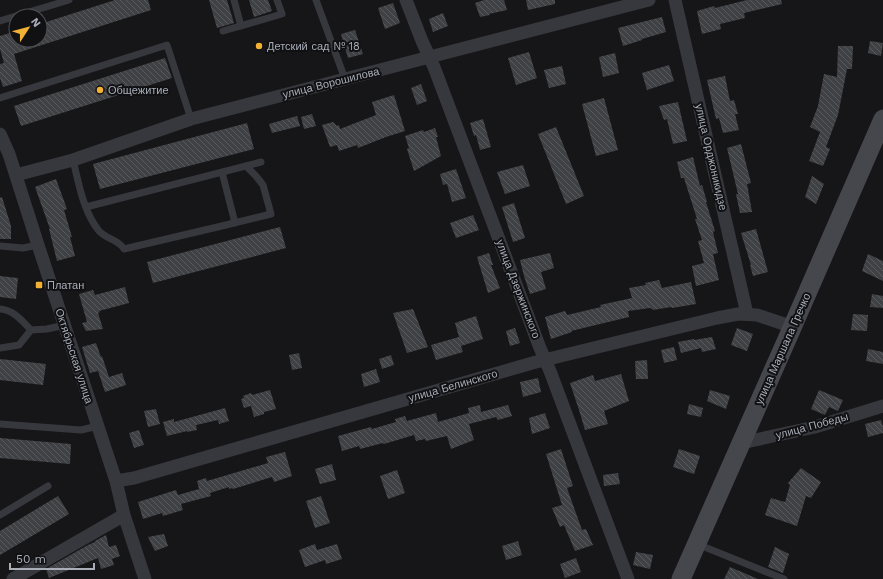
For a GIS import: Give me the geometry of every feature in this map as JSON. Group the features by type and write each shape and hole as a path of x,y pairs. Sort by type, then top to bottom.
{"main road":[{"name":"улица Маршала Гречко","path":"681,579 793,327 883,119"}],"street":[{"name":"улица Дзержинского","path":"406,0 422,41 434,66 628,579"},
{"name":"улица Ворошилова","path":"16,175 73,160 191,119 649,0"},
{"name":"улица Орджоникидзе","path":"675,0 747,314"},
{"name":"Октябрьская улица","path":"0,134 9,154 116,481 124,515 145,579"},
{"name":"улица Белинского","path":"116,481 134,478 545,359 717,318 738,314 757,315 793,327"},
{"name":"улица Победы","path":"741,443 815,427 883,406"},
{"path":"13,579 124,515"}],"lane":[{"path":"0,21 69,0"},
{"path":"234,0 241,26"},
{"path":"223,31 282,14 278,0"},
{"path":"316,0 346,79"},
{"path":"0,98 167,45 191,119"},
{"path":"73,160 86,207 93,222 104,236 120,244 124,249 270,214 263,185 246,166"},
{"path":"86,207 261,162"},
{"path":"222,172 235,223"},
{"path":"0,246 23,248 38,246"},
{"path":"0,309 4,309 17,316 31,330"},
{"path":"0,348 19,345 31,330 47,329 65,325"},
{"path":"0,424 81,430 98,426"},
{"path":"0,514 48,486"},
{"path":"697,544 784,579"}],"building":[{"path":"115,0 148,0 151,10 48,43 48,21"},
{"path":"209,0 227,0 234,23 217,28"},
{"path":"249,0 268,0 272,11 254,17"},
{"path":"484,0 504,0 507,10 480,17 475,3"},
{"path":"526,0 555,0 555,4 528,10"},
{"path":"747,0 781,0 782,4 744,13 745,18 720,24 721,29 702,34 697,11 714,6 715,8"},
{"path":"393,3 400,23 385,29 378,8"},
{"path":"443,13 448,26 433,32 429,19"},
{"path":"662,17 666,32 623,46 618,28"},
{"path":"355,30 363,54 348,58 341,34"},
{"path":"8,34 8,48 33,48 14,54 22,81 3,87 0,78 0,64 4,63 0,49 0,36"},
{"path":"870,41 883,43 881,56 868,53"},
{"path":"838,46 853,46 852,69 847,69 838,115 826,147 830,149 823,166 809,161 820,132 810,127 818,106 824,74 837,77"},
{"path":"529,52 537,78 516,85 508,58"},
{"path":"615,53 619,73 603,77 599,57"},
{"name":"Общежитие","path":"165,58 172,78 21,126 14,106"},
{"path":"669,65 674,81 647,90 642,73"},
{"path":"562,66 566,84 549,88 544,70"},
{"path":"725,76 730,101 734,100 738,114 735,114 739,130 723,133 719,118 716,119 707,80"},
{"path":"421,84 427,101 417,105 411,88"},
{"path":"394,95 405,131 358,148 357,145 339,151 337,145 330,147 322,125 333,122 337,126 339,125 340,129 376,115 372,102"},
{"path":"604,98 618,150 596,156 582,104"},
{"path":"678,102 687,141 673,144 667,119 664,120 659,106"},
{"path":"312,114 316,126 304,129 301,117"},
{"path":"297,116 300,126 272,133 269,124"},
{"path":"483,119 491,147 480,150 476,135 474,136 470,123"},
{"path":"247,123 254,149 100,189 93,164"},
{"path":"556,127 584,196 566,204 538,134"},
{"path":"435,128 441,156 414,171 407,149 409,148 405,136"},
{"path":"741,144 751,183 747,184 752,212 740,213 736,194 738,194 727,148"},
{"path":"693,157 700,186 702,185 715,231 713,232 718,253 713,254 719,280 696,286 692,266 704,263 698,241 702,240 684,178 681,178 677,162"},
{"path":"523,165 530,186 505,194 497,172"},
{"path":"456,169 466,198 452,202 447,184 443,185 440,174"},
{"path":"812,176 824,184 816,204 805,197"},
{"path":"56,179 67,209 64,210 72,237 70,237 75,256 57,261 50,229 35,187"},
{"path":"2,197 11,226 11,239 0,239 0,198"},
{"path":"514,203 525,238 513,242 502,207"},
{"path":"473,215 479,230 456,238 450,223"},
{"path":"280,227 286,248 153,283 147,262"},
{"path":"756,229 768,272 753,276 741,233"},
{"path":"489,253 493,265 491,265 500,288 488,293 477,257"},
{"path":"550,253 554,268 541,272 546,289 530,294 520,260"},
{"path":"868,254 883,261 883,281 862,271"},
{"path":"0,276 18,278 16,299 0,297"},
{"path":"659,280 662,288 691,282 696,304 653,310 650,308 628,311 629,317 571,331 572,332 551,339 545,317 565,311 567,315 601,307 600,305 632,298 629,288 646,285 645,283"},
{"path":"125,287 129,303 99,311 100,312 98,313 103,329 86,331 82,323 87,322 79,294 93,290 95,295"},
{"path":"872,294 883,296 883,308 870,307"},
{"path":"413,309 428,347 407,353 393,313"},
{"path":"853,314 868,315 867,331 851,330"},
{"path":"476,316 483,339 461,346 463,352 436,360 431,345 459,337 455,323"},
{"path":"515,328 520,343 510,346 506,331"},
{"path":"737,328 753,334 747,351 731,345"},
{"path":"712,337 716,349 702,352 701,348 681,353 678,342"},
{"path":"96,343 109,377 122,373 126,385 105,392 98,371 90,373 82,347"},
{"path":"674,347 677,360 664,363 661,350"},
{"path":"868,349 883,352 883,364 866,361"},
{"path":"299,353 302,368 292,370 289,355"},
{"path":"391,355 394,365 382,369 379,359"},
{"path":"0,359 46,364 43,385 0,380"},
{"path":"647,360 648,379 636,379 635,361"},
{"path":"376,369 380,382 364,387 361,374"},
{"path":"621,374 629,401 604,411 608,424 585,430 570,383 593,375 595,381"},
{"path":"538,378 541,392 523,397 520,382"},
{"path":"270,390 276,409 264,412 264,414 254,417 251,406 244,408 241,399 244,398 243,396"},
{"path":"710,390 730,396 726,409 707,401"},
{"path":"819,390 843,400 838,411 829,407 825,415 811,409"},
{"path":"689,404 703,408 701,417 687,414"},
{"path":"480,405 481,412 508,405 512,416 498,420 496,417 469,424 474,440 451,449 447,436 426,441 425,439 416,441 414,435 384,444 360,449 359,446 342,451 338,436 396,422 395,419 405,416 407,421 436,413 438,422 469,413 468,408"},
{"path":"225,408 229,421 219,424 218,420 196,425 197,430 167,436 163,422 174,419 174,422"},
{"path":"156,409 160,424 148,427 144,411"},
{"path":"545,413 550,428 532,434 529,418"},
{"path":"881,420 883,433 868,437 865,424"},
{"path":"139,430 144,445 134,448 129,433"},
{"path":"0,438 71,444 70,464 0,458"},
{"path":"561,449 573,486 567,488 582,530 586,529 593,545 575,551 564,525 560,527 552,508 562,505 546,454"},
{"path":"679,449 700,456 694,474 673,467"},
{"path":"285,452 292,476 274,482 272,477 233,489 229,489 229,487 210,493 211,496 181,504 183,510 163,516 162,513 143,519 138,502 176,490 178,495 199,489 197,481 206,478 207,481 268,463 266,457"},
{"path":"332,464 336,480 320,484 315,469"},
{"path":"801,468 821,482 811,498 806,496 797,526 765,515 771,498 785,502 790,485 788,483"},
{"path":"397,470 405,493 388,499 380,476"},
{"path":"618,473 620,484 604,486 603,475"},
{"path":"58,496 69,514 0,555 0,531"},
{"path":"321,496 330,523 315,528 306,501"},
{"path":"164,534 168,546 155,551 148,537"},
{"path":"106,535 109,547 116,545 120,556 112,559 114,565 101,569 98,558 49,578 46,569"},
{"path":"518,541 522,555 506,560 502,546"},
{"path":"315,544 317,550 337,544 342,559 326,564 325,560 305,567 299,550"},
{"path":"775,547 789,554 783,573 768,567"},
{"path":"636,552 653,555 650,569 633,565"},
{"path":"576,558 581,572 565,578 560,564"},
{"path":"730,567 758,579 724,579"}],"place":[{"name":"Детский сад № 18","path":"259,46"},
{"name":"Общежитие","path":"100,90"},
{"name":"Платан","path":"39,285"}]}
